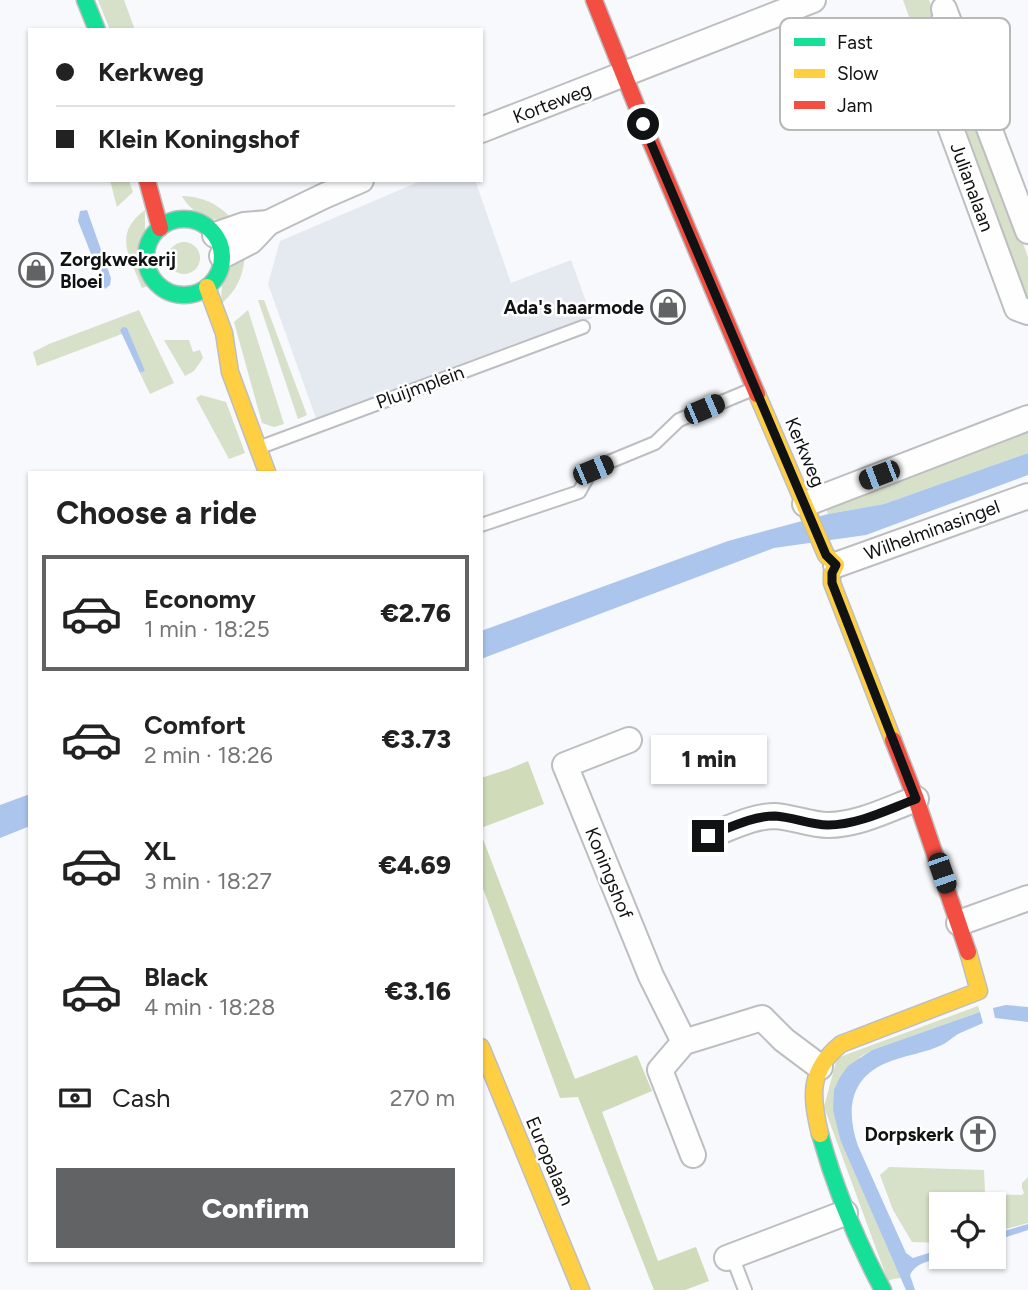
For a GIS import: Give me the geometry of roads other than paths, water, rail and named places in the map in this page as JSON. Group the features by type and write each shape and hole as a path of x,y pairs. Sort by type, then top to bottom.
{"street":[{"path":"86,0 96,28"},
{"name":"Kerkweg","path":"594,0 623,76 755,388 831,560 832,583 916,799 959,923"},
{"name":"Korteweg","path":"483,129 813,0"},
{"name":"Julianalaan","path":"951,130 1017,308 1028,312"},
{"name":"Julianalaan","path":"990,130 1028,231"},
{"path":"148,182 160,228"},
{"path":"218,246 251,241 268,223 356,182"},
{"path":"176,199 187,219"},
{"path":"187,219 207,227 218,246 220,268 207,287 187,301 162,289 153,281 145,259 152,236 160,228 177,220 187,219"},
{"path":"207,287 224,333 230,372 267,471"},
{"path":"214,350 230,372"},
{"path":"807,509 1028,418"},
{"name":"Wilhelminasingel","path":"831,560 1028,496"},
{"name":"Koningshof","path":"629,740 565,765 651,976 684,1042"},
{"path":"708,836 761,817 777,816 829,825 859,820 916,799"},
{"path":"883,1290 845,1213 828,1164 816,1114 814,1087 820,1067 827,1055 841,1044 979,991 959,923 1028,898"},
{"path":"693,1155 660,1070 684,1042 762,1018 784,1040 820,1067"},
{"name":"Europalaan","path":"483,1052 581,1290"},
{"path":"730,1257 845,1213"}],"lane":[{"name":"Pluijmplein","path":"258,448 583,327"},
{"path":"483,524 579,492 593,470 655,443 679,420 755,388"},
{"path":"730,1257 745,1290"}],"water":[{"path":"87,210 111,278 110,285 105,289 78,221 80,211"},
{"path":"127,328 145,371 140,373 120,330"},
{"path":"1028,453 1028,475 866,535 774,548 483,658 483,630 728,541 828,514 884,504"},
{"path":"28,795 28,827 0,838 0,805"},
{"path":"1006,1005 1028,1007 1028,1022 995,1018 993,1008"},
{"path":"980,1012 983,1023 958,1034 944,1044 893,1060 874,1070 864,1078 854,1097 852,1121 858,1146 906,1253 913,1258 929,1253 929,1262 916,1267 910,1275 915,1290 906,1290 841,1142 833,1110 834,1090 840,1077 848,1066 872,1050"},
{"path":"1028,1224 1028,1230 1006,1237 1006,1230"}],"place":[{"name":"Zorgkwekerij Bloei","path":"36,270"},
{"name":"Ada's haarmode","path":"668,307"},
{"name":"Dorpskerk","path":"978,1134"}]}
